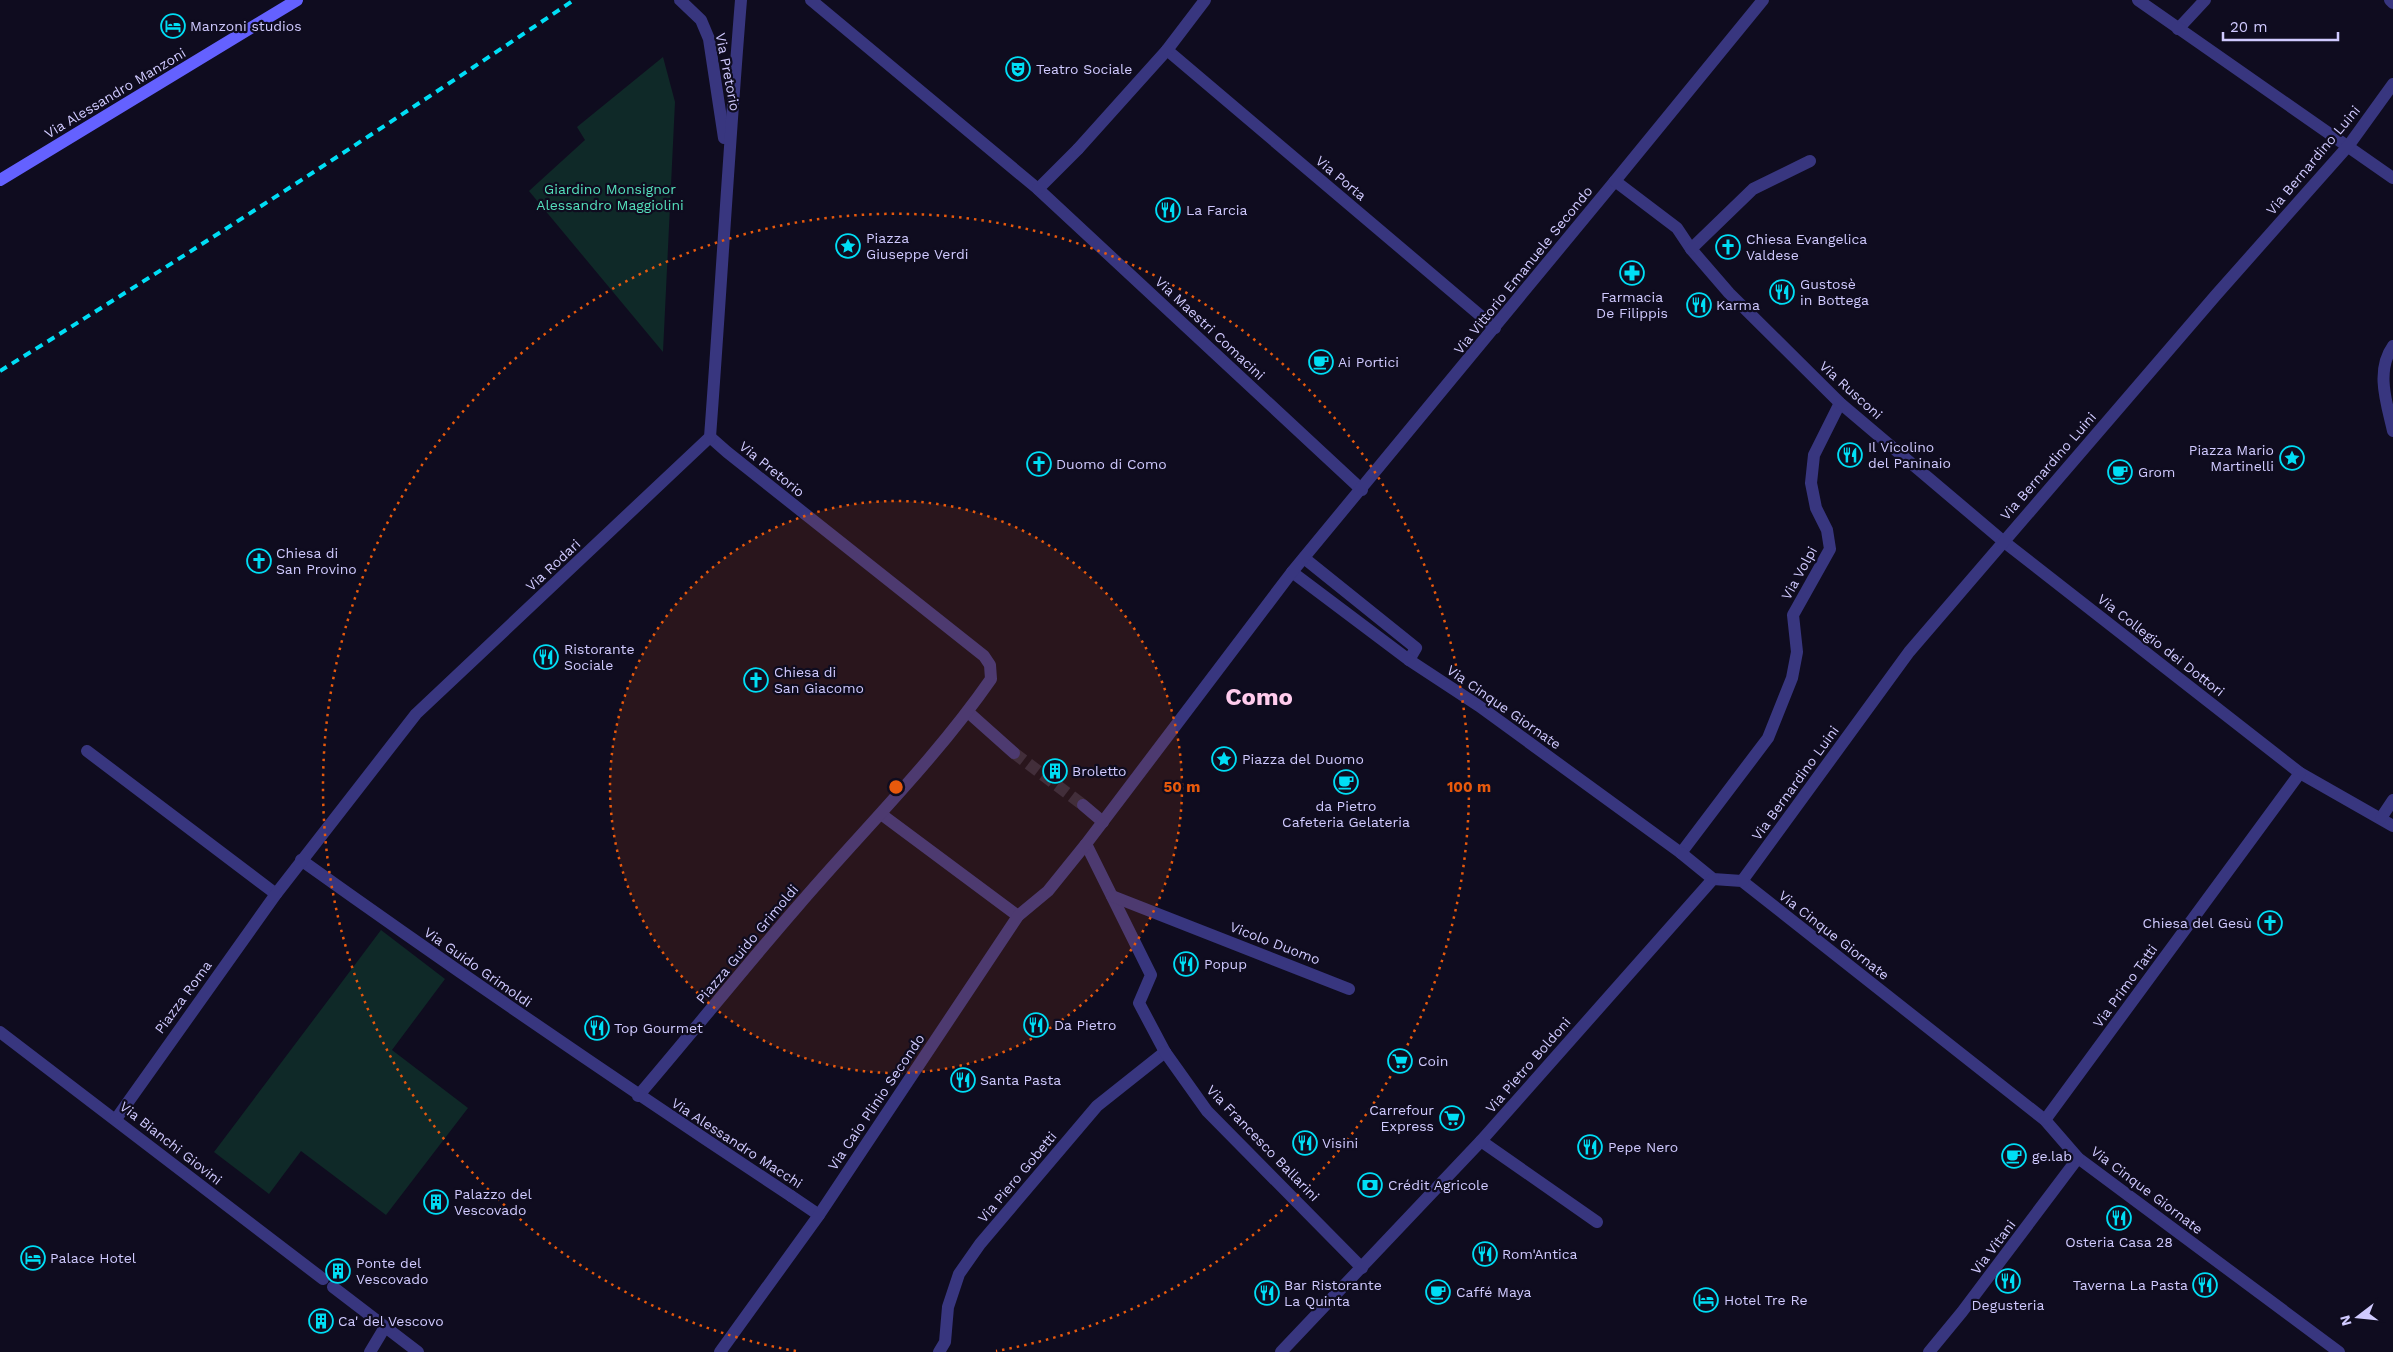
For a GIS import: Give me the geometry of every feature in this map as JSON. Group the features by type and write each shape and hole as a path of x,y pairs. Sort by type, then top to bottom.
{"main road":[{"name":"Via Alessandro Manzoni","path":"0,180 297,0"}],"street":[{"name":"Via Pretorio","path":"680,0 701,20 709,39 728,158"},
{"name":"Via Pretorio","path":"741,0 728,158 710,436 984,656 990,665 991,679 968,712"},
{"path":"811,0 1038,189 1078,149 1167,50 1205,0"},
{"name":"Via Vittorio Emanuele Secondo","path":"1304,558 1362,490 1763,0"},
{"path":"2138,0 2349,145 2393,178"},
{"path":"2178,28 2205,0"},
{"path":"2390,0 2393,3"},
{"name":"Via Porta","path":"1167,50 1495,328"},
{"name":"Via Bernardino Luini","path":"1742,881 1909,652 2003,541 2349,145 2393,84"},
{"path":"1691,249 1753,189 1810,161"},
{"name":"Via Rusconi","path":"1615,181 1677,228 1691,249 1729,293 1840,403 2003,541"},
{"name":"Via Maestri Comacini","path":"1038,189 1362,490"},
{"path":"2393,346 2387,354 2383,382 2393,431"},
{"name":"Via Volpi","path":"1681,853 1768,738 1792,678 1797,652 1793,614 1830,549 1827,530 1816,508 1811,483 1814,455 1840,403"},
{"name":"Via Rodari","path":"416,714 710,436"},
{"name":"Via Collegio dei Dottori","path":"2003,541 2300,773 2393,826"},
{"path":"1112,896 1086,844 1304,558 1416,648 1409,660"},
{"name":"Via Cinque Giornate","path":"1292,572 1409,660 1479,706 1681,853 1713,879"},
{"path":"968,712 1014,753"},
{"name":"Piazza Guido Grimoldi","path":"638,1096 798,906 881,814 968,712"},
{"name":"Piazza Roma","path":"116,1119 126,1102 301,860 416,714"},
{"path":"87,751 276,894"},
{"name":"Via Primo Tatti","path":"2045,1120 2300,773"},
{"path":"2381,818 2393,800"},
{"path":"1083,805 1103,822"},
{"path":"881,814 1018,916"},
{"name":"Via Caio Plinio Secondo","path":"720,1352 819,1214 1018,916 1048,891 1086,844"},
{"name":"Via Guido Grimoldi","path":"301,860 428,951 638,1096"},
{"path":"1713,879 1742,881"},
{"name":"Via Pietro Boldoni","path":"1281,1352 1482,1141 1713,879"},
{"name":"Via Cinque Giornate","path":"1742,881 2045,1120 2078,1158 2339,1352"},
{"name":"Vicolo Duomo","path":"1112,896 1349,988"},
{"name":"Via Francesco Ballarini","path":"1112,896 1151,975 1140,1003 1166,1052 1208,1111 1362,1268"},
{"name":"Via Bianchi Giovini","path":"0,1032 418,1352"},
{"name":"Via Piero Gobetti","path":"939,1352 945,1342 948,1307 959,1274 980,1244 1097,1106 1166,1052"},
{"name":"Via Alessandro Macchi","path":"638,1096 819,1214"},
{"path":"1482,1141 1598,1222"},
{"name":"Via Vitani","path":"1929,1352 1962,1312 2078,1158"},
{"path":"370,1352 386,1327"}],"green space":[{"name":"Giardino Monsignor Alessandro Maggiolini","path":"663,57 675,102 663,352 529,191 585,140 577,127"},
{"path":"381,930 445,979 392,1050 468,1108 386,1215 301,1151 269,1194 214,1152"}],"tunnel":[{"path":"1014,753 1083,805"}],"railway":[{"path":"0,371 289,188 574,0"}],"place":[{"name":"Manzoni studios","path":"173,26"},
{"name":"Teatro Sociale","path":"1018,69"},
{"name":"La Farcia","path":"1168,210"},
{"name":"Piazza Giuseppe Verdi","path":"848,246"},
{"name":"Chiesa Evangelica Valdese","path":"1728,247"},
{"name":"Farmacia De Filippis","path":"1632,273"},
{"name":"Gustosè in Bottega","path":"1782,292"},
{"name":"Karma","path":"1699,305"},
{"name":"Ai Portici","path":"1321,362"},
{"name":"Il Vicolino del Paninaio","path":"1850,455"},
{"name":"Piazza Mario Martinelli","path":"2292,458"},
{"name":"Duomo di Como","path":"1039,464"},
{"name":"Grom","path":"2120,472"},
{"name":"Chiesa di San Provino","path":"259,561"},
{"name":"Ristorante Sociale","path":"546,657"},
{"name":"Chiesa di San Giacomo","path":"756,680"},
{"name":"Piazza del Duomo","path":"1224,759"},
{"name":"Broletto","path":"1055,771"},
{"name":"da Pietro Cafeteria Gelateria","path":"1346,782"},
{"name":"Chiesa del Gesù","path":"2270,923"},
{"name":"Popup","path":"1186,964"},
{"name":"Da Pietro","path":"1036,1025"},
{"name":"Top Gourmet","path":"597,1028"},
{"name":"Coin","path":"1400,1061"},
{"name":"Santa Pasta","path":"963,1080"},
{"name":"Carrefour Express","path":"1452,1118"},
{"name":"Visini","path":"1305,1143"},
{"name":"Pepe Nero","path":"1590,1147"},
{"name":"ge.lab","path":"2014,1156"},
{"name":"Crédit Agricole","path":"1370,1185"},
{"name":"Palazzo del Vescovado","path":"436,1202"},
{"name":"Osteria Casa 28","path":"2119,1218"},
{"name":"Rom'Antica","path":"1485,1254"},
{"name":"Palace Hotel","path":"33,1258"},
{"name":"Ponte del Vescovado","path":"338,1271"},
{"name":"Degusteria","path":"2008,1281"},
{"name":"Taverna La Pasta","path":"2205,1285"},
{"name":"Caffé Maya","path":"1438,1292"},
{"name":"Bar Ristorante La Quinta","path":"1267,1293"},
{"name":"Hotel Tre Re","path":"1706,1300"},
{"name":"Ca' del Vescovo","path":"321,1321"}],"district":[{"name":"Como","path":"1259,697"}]}
